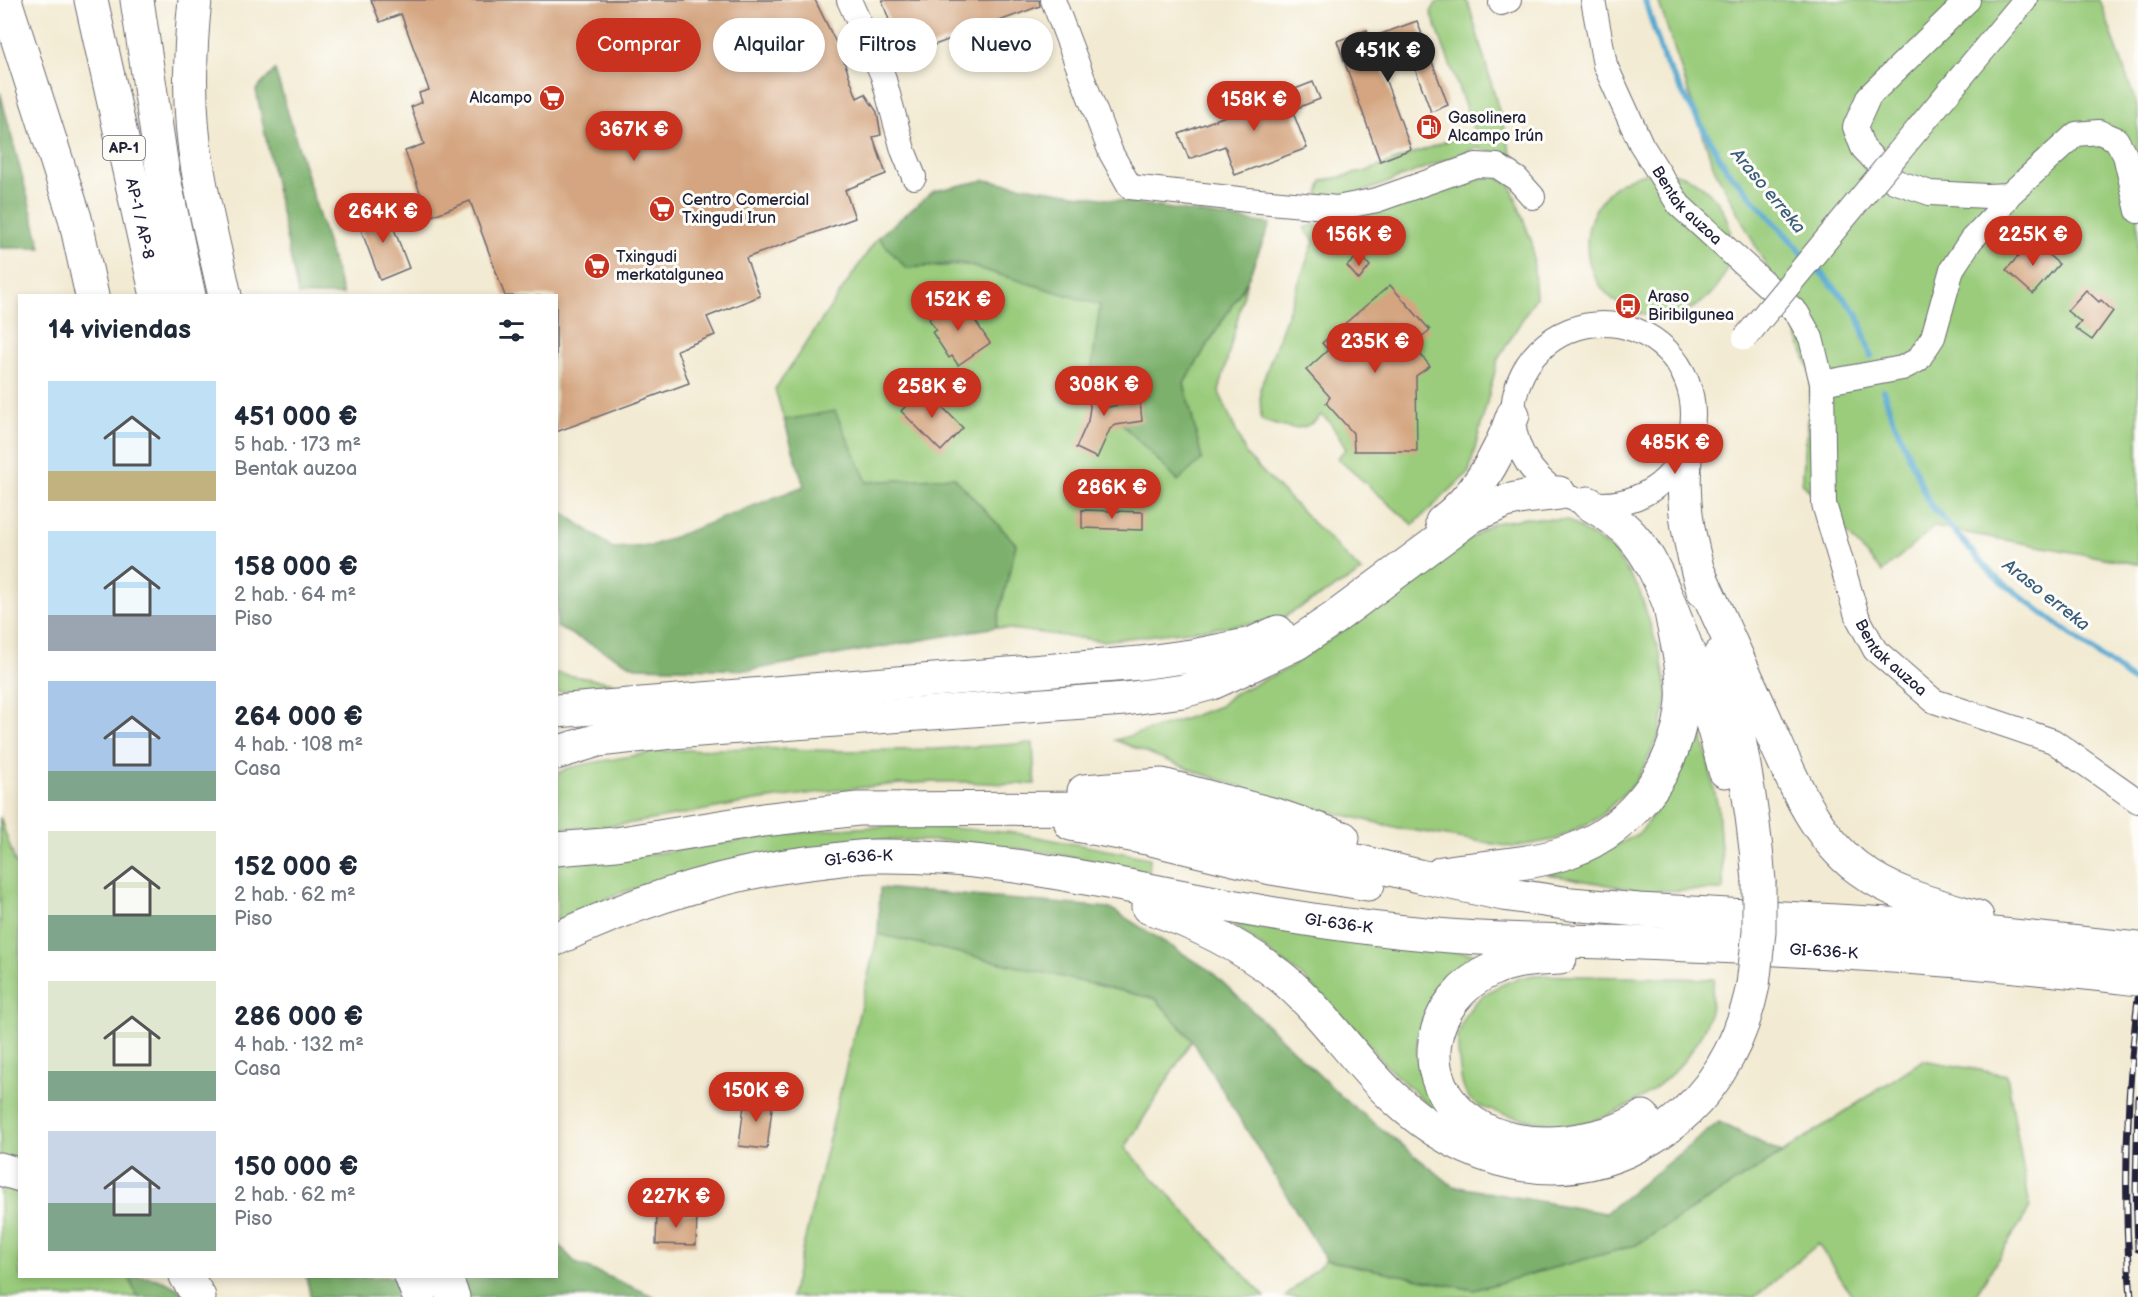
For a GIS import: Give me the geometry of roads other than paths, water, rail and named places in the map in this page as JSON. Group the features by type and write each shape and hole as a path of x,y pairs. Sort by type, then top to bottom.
{"main road":[{"path":"5,0 63,178 85,259 92,294"},
{"name":"AP-1 / AP-8","path":"90,0 157,294"},
{"name":"AP-1 / AP-8","path":"137,0 163,174 189,294"},
{"path":"195,0 190,54 193,132 198,170 225,294"},
{"path":"558,711 1076,669 1198,655 1252,644 1307,618 1354,590 1447,519 1475,489 1486,472 1497,454 1513,415"},
{"path":"1686,449 1683,481 1684,510 1691,551 1737,725 1755,829 1750,886"},
{"path":"558,752 598,740 672,732 1125,699 1183,691 1212,683 1297,643 1472,516 1506,501 1530,496 1574,498 1619,523 1632,536 1652,564 1670,606 1717,737 1759,932 1744,984 1720,1031 1693,1075 1662,1105 1614,1133 1587,1139 1543,1143 1521,1141 1494,1135 1473,1124 1454,1107 1444,1094 1436,1074 1433,1050 1436,1030 1447,1007 1464,987 1493,969 1522,961 1560,958 1669,957 2072,971"},
{"path":"1698,571 1788,768 1810,810 1825,834 1839,850 1858,869 1881,883 1910,896 1978,917 2034,938"},
{"path":"1419,876 1554,856 1593,841 1610,830 1641,802 1666,765 1680,722 1683,700 1682,678 1670,606"},
{"name":"GI-636-K","path":"1018,810 1040,801 1090,789 1162,785 1279,816 1375,849 1419,876 1503,894 1571,904 1639,910 1907,925 2034,938 2125,962"},
{"name":"GI-636-K","path":"558,849 616,844 763,820 858,809 1018,810 1043,819 1147,837 1271,868 1368,884 1419,876"},
{"name":"GI-636-K","path":"558,938 658,897 729,876 803,863 870,856 929,857 1007,863 1347,926 1479,938 1817,950 1962,960 2072,971 2125,962"},
{"path":"729,876 881,872 948,874 1011,880 1080,892 1140,904 1183,918 1246,952 1281,977 1392,1095 1423,1121 1450,1139 1486,1157 1530,1167 1570,1167 1607,1159 1641,1144 1668,1128 1691,1108 1720,1073 1741,1031 1744,984"},
{"path":"0,1169 18,1174"},
{"path":"187,1278 200,1297"},
{"path":"392,1278 399,1297"},
{"path":"412,1278 419,1297"},
{"path":"446,1278 453,1297"}],"street":[{"path":"849,0 883,76 903,150 914,177"},
{"path":"1053,0 1111,153 1130,186 1248,201 1337,208 1377,200 1476,165 1497,166 1517,179 1533,197"},
{"name":"Bentak auzoa","path":"1593,0 1605,65 1641,144 1679,205 1797,313 1811,339 1822,384 1824,504 1857,615 1875,650 1934,701 2053,741 2138,801"},
{"path":"1968,0 1869,96 1855,127 1863,148 1894,181 1930,193 2008,195"},
{"path":"1745,338 2025,0"},
{"path":"1822,384 1902,368 1918,360 1933,337 1952,269 1971,240 1994,216 2008,195 2076,134 2099,132 2116,139 2125,155 2138,211"},
{"path":"1601,323 1638,330 1654,339 1669,352 1681,368 1689,385 1693,404 1693,423 1686,449 1666,478 1638,497 1605,504 1574,498 1540,479 1526,460 1516,439 1513,415 1515,393 1523,373 1535,355 1548,342 1565,332 1601,323"},
{"path":"1602,339 1632,345 1657,363 1667,376 1673,390 1677,406 1677,422 1671,443 1655,467 1632,482 1604,488 1578,484 1552,467 1540,452 1532,434 1529,415 1534,389 1547,365 1571,347 1602,339"}],"waterway":[{"name":"Araso erreka","path":"1645,0 1664,60 1727,170 1805,256"},
{"name":"Araso erreka","path":"1814,265 1857,313 1871,356"},
{"name":"Araso erreka","path":"1883,390 1929,503 1994,576 2138,685"}],"railway":[{"path":"2131,1297 2127,1222 2127,1148 2128,1110 2138,999"},
{"path":"2138,1098 2136,1189 2138,1249"}],"place":[{"name":"Alcampo","path":"552,98"},
{"name":"Gasolinera Alcampo Irún","path":"1429,127"},
{"name":"Centro Comercial Txingudi Irun","path":"662,209"},
{"name":"Txingudi merkatalgunea","path":"597,266"},
{"name":"Araso Biribilgunea","path":"1628,306"}]}
